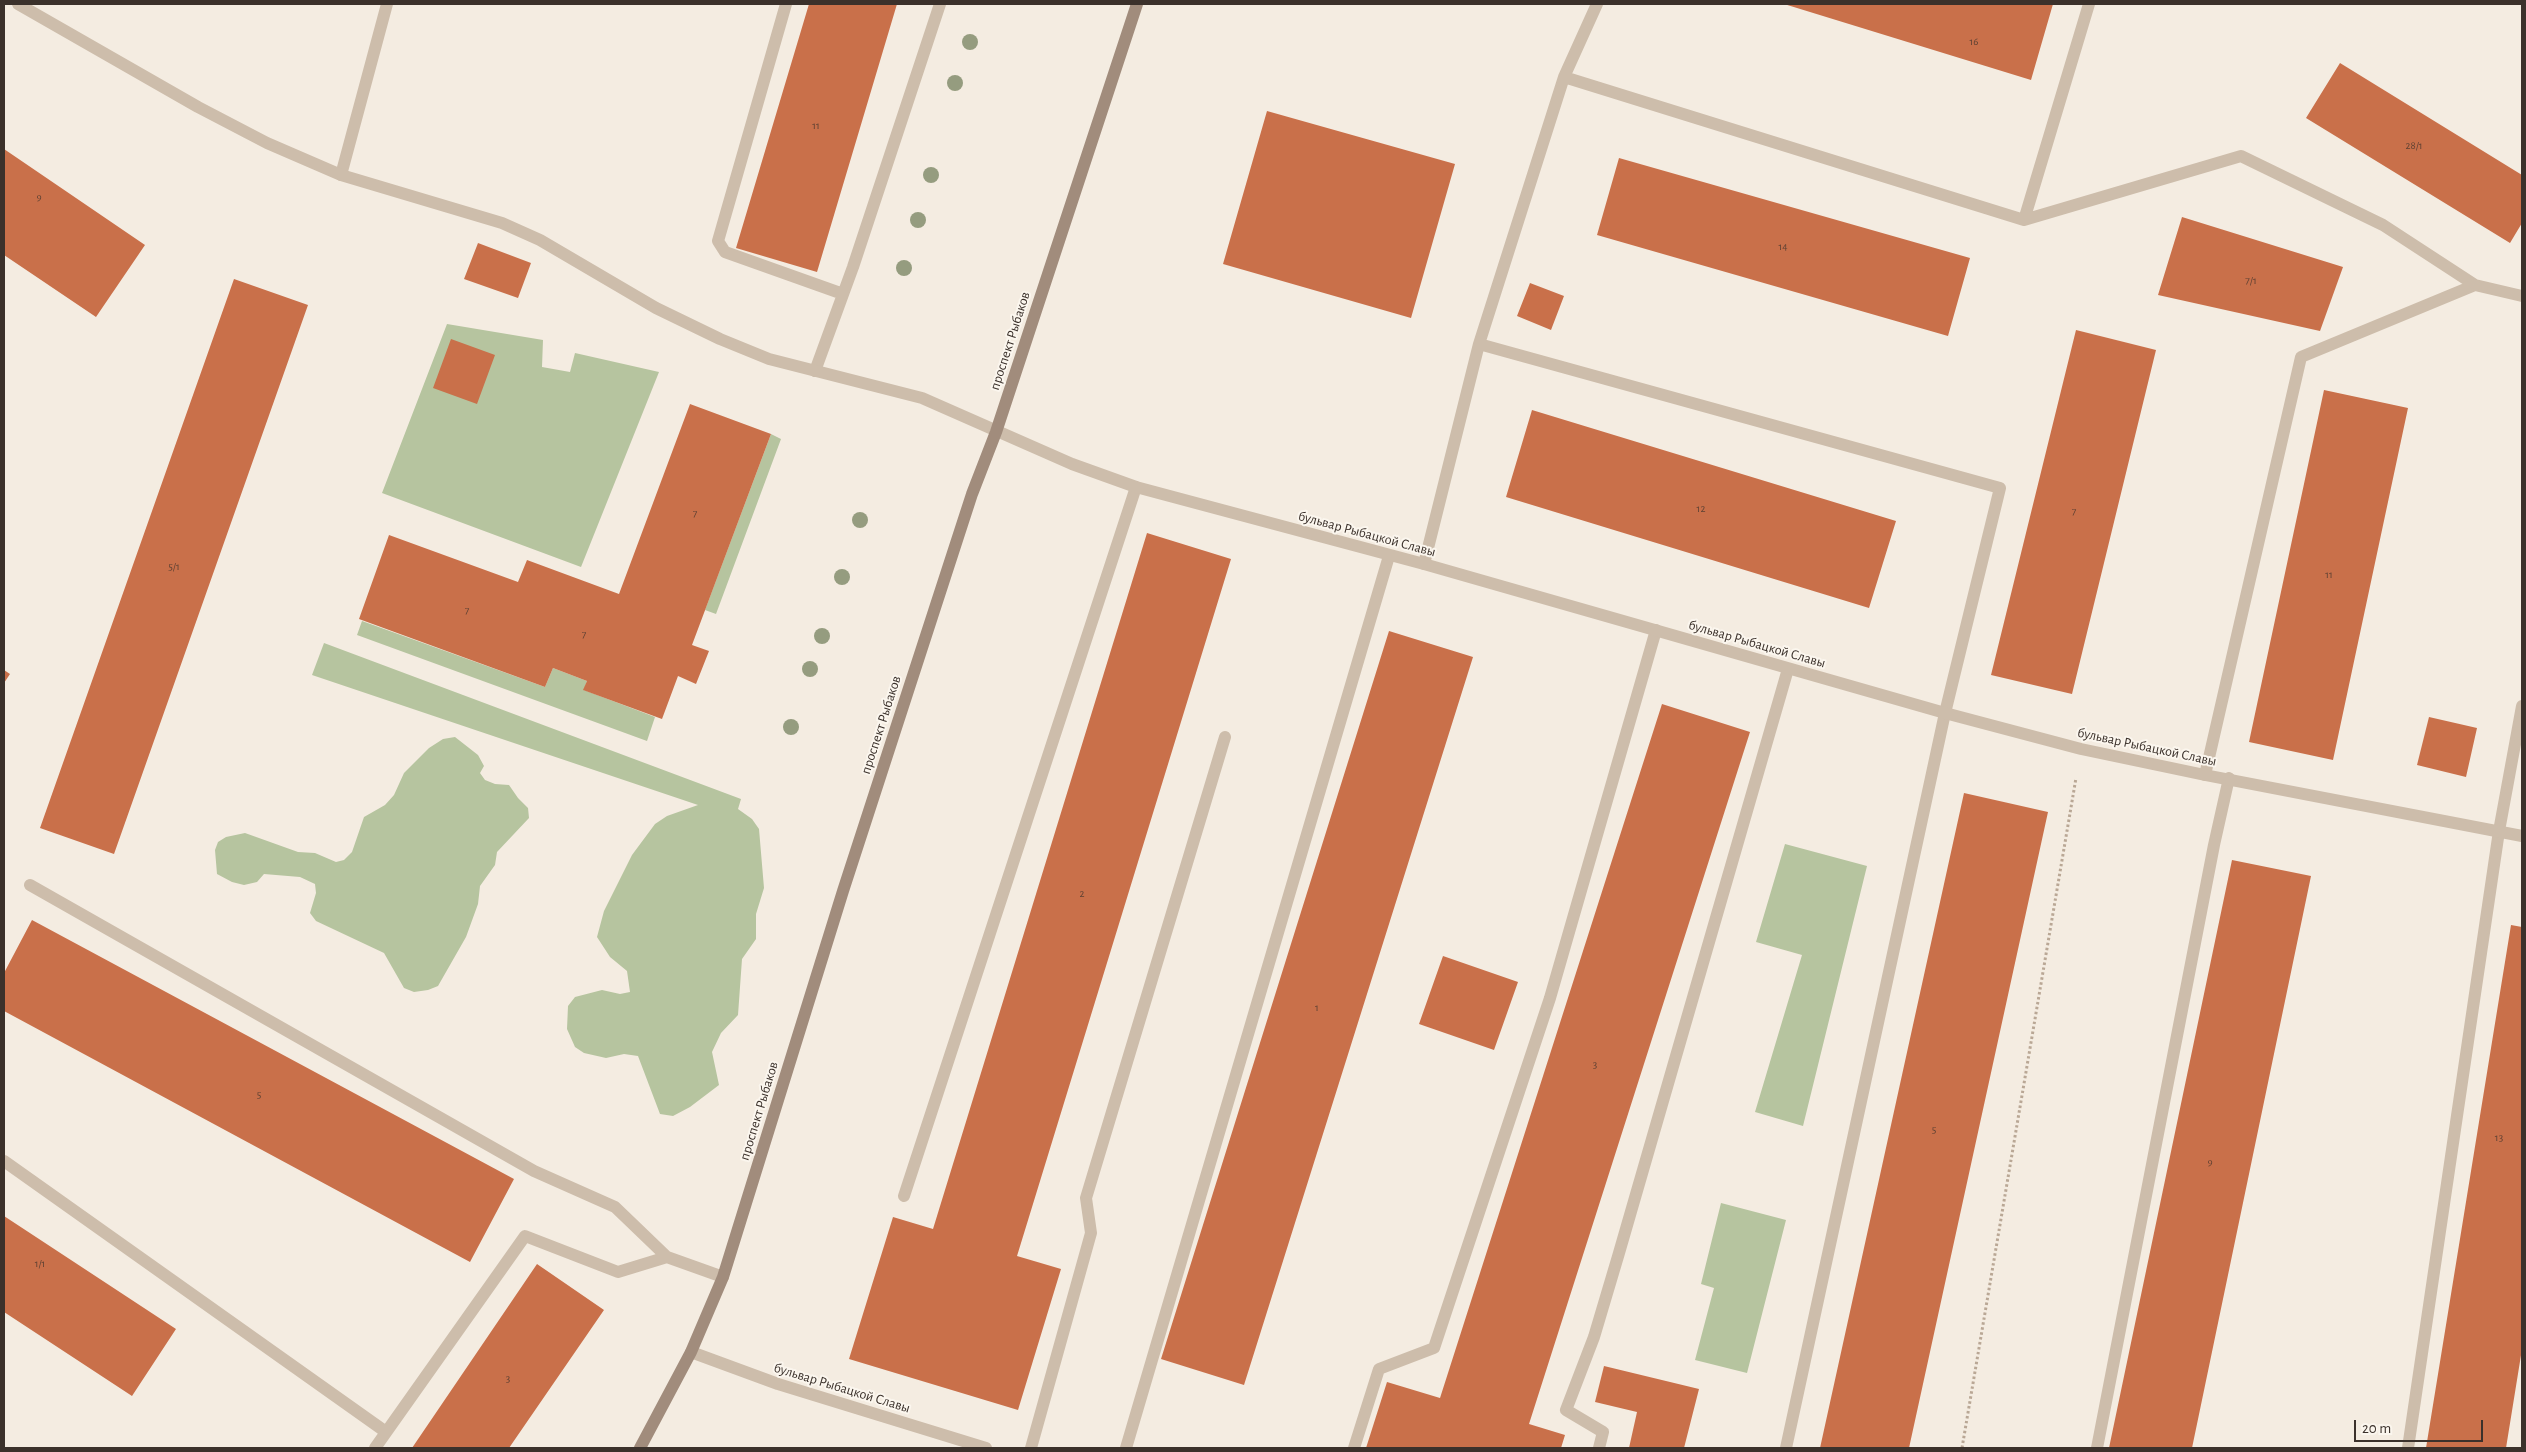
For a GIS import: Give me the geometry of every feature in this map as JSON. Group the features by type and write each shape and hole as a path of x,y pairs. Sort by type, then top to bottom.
{"main road":[{"name":"проспект Рыбаков","path":"640,1448 691,1352 722,1277 843,891 972,494 996,432 1137,4"}],"street":[{"name":"бульвар Рыбацкой Славы","path":"18,4 198,107 267,143 341,175 502,223 540,240 686,324 753,354 922,398 1072,464 1136,487 1424,564 1788,669 2081,749 2205,775 2229,778 2522,836"},
{"path":"341,175 387,4"},
{"path":"786,4 718,240 726,252 844,294"},
{"path":"815,371 844,294 940,4"},
{"path":"1424,564 1479,344 1564,77 1597,4"},
{"path":"2024,220 2089,4"},
{"path":"1564,77 2024,220 2241,156 2383,225 2475,285 2522,296"},
{"path":"2205,775 2300,357 2475,285"},
{"path":"1479,344 2000,488 1945,713 1786,1448"},
{"path":"904,1196 1136,487"},
{"path":"1126,1448 1389,556"},
{"path":"1354,1448 1379,1369 1434,1348 1550,998 1656,630"},
{"path":"1599,1448 1603,1432 1566,1410 1594,1337 1620,1253 1788,669"},
{"path":"2408,1448 2499,831 2522,706"},
{"path":"1031,1448 1091,1234 1086,1198 1225,736"},
{"path":"2097,1448 2214,845 2229,778"},
{"path":"30,884 534,1171 615,1207 667,1256 722,1277"},
{"path":"4,1161 386,1432"},
{"path":"374,1448 525,1236 618,1272 667,1256"},
{"name":"бульвар Рыбацкой Славы","path":"691,1352 778,1384 986,1448"}],"path":[{"path":"1962,1448 2081,749"}],"green space":[{"path":"447,324 543,340 542,367 570,372 575,353 659,372 581,567 382,493"},
{"path":"771,434 781,439 716,614 705,610"},
{"path":"362,621 545,687 553,668 587,681 584,690 655,717 647,741 357,635"},
{"path":"324,643 741,799 738,809 752,819 759,829 764,888 756,914 756,939 742,959 738,1015 721,1033 712,1052 719,1085 690,1107 673,1116 660,1114 638,1056 624,1054 606,1058 584,1053 575,1047 567,1029 568,1006 575,997 602,990 620,994 630,992 627,971 610,957 597,937 604,911 632,855 655,824 667,816 698,805 312,675"},
{"path":"455,737 478,755 484,766 480,773 485,780 495,784 509,785 528,808 529,818 497,852 495,865 480,886 478,904 466,937 438,986 414,992 404,988 384,953 316,921 310,913 316,893 315,884 300,877 264,874 257,882 244,885 232,882 217,874 215,850 218,842 226,837 245,833 298,852 315,853 336,862 344,860 352,852 364,817 385,805 394,795 404,773 429,748 443,739"},
{"path":"1785,844 1867,866 1803,1126 1755,1112 1802,955 1756,942"},
{"path":"1721,1203 1786,1220 1747,1373 1695,1360 1714,1288 1701,1284"}],"building":[{"path":"809,4 897,4 817,272 736,248"},
{"path":"1784,4 2053,4 2031,80"},
{"path":"2340,63 2522,175 2522,223 2510,243 2306,118"},
{"path":"1267,111 1455,164 1411,318 1223,264"},
{"path":"4,149 145,245 96,317 4,255"},
{"path":"1619,158 1970,258 1948,336 1597,235"},
{"path":"2182,217 2343,267 2320,331 2158,295"},
{"path":"478,243 531,263 518,298 464,279"},
{"path":"234,279 308,305 114,854 40,828"},
{"path":"1530,283 1564,296 1551,330 1517,316"},
{"path":"2076,330 2156,350 2072,694 1991,675"},
{"path":"451,339 495,355 477,404 433,388"},
{"path":"2324,390 2408,408 2333,760 2249,742"},
{"path":"690,404 771,434 692,645 709,651 696,684 678,676 662,719 583,690 587,681 553,668 545,687 359,619 389,535 518,582 527,560 619,594"},
{"path":"1532,410 1896,521 1869,608 1506,497"},
{"path":"1147,533 1231,559 1017,1256 1061,1269 1018,1410 849,1359 893,1217 933,1229"},
{"path":"1389,631 1473,657 1244,1385 1161,1359"},
{"path":"4,670 10,674 4,683"},
{"path":"1662,704 1750,732 1529,1424 1565,1435 1561,1448 1366,1448 1387,1382 1440,1398"},
{"path":"2429,717 2477,728 2466,777 2417,765"},
{"path":"1964,793 2048,812 1909,1448 1820,1448"},
{"path":"2232,860 2311,876 2192,1448 2109,1448"},
{"path":"32,920 514,1179 470,1262 4,1011 4,973"},
{"path":"2511,925 2522,927 2522,1349 2506,1448 2426,1448"},
{"path":"1443,956 1518,982 1494,1050 1419,1024"},
{"path":"4,1216 176,1329 132,1396 4,1312"},
{"path":"537,1264 604,1310 509,1448 412,1448"},
{"path":"1604,1366 1699,1389 1684,1448 1629,1448 1637,1412 1595,1402"}]}
